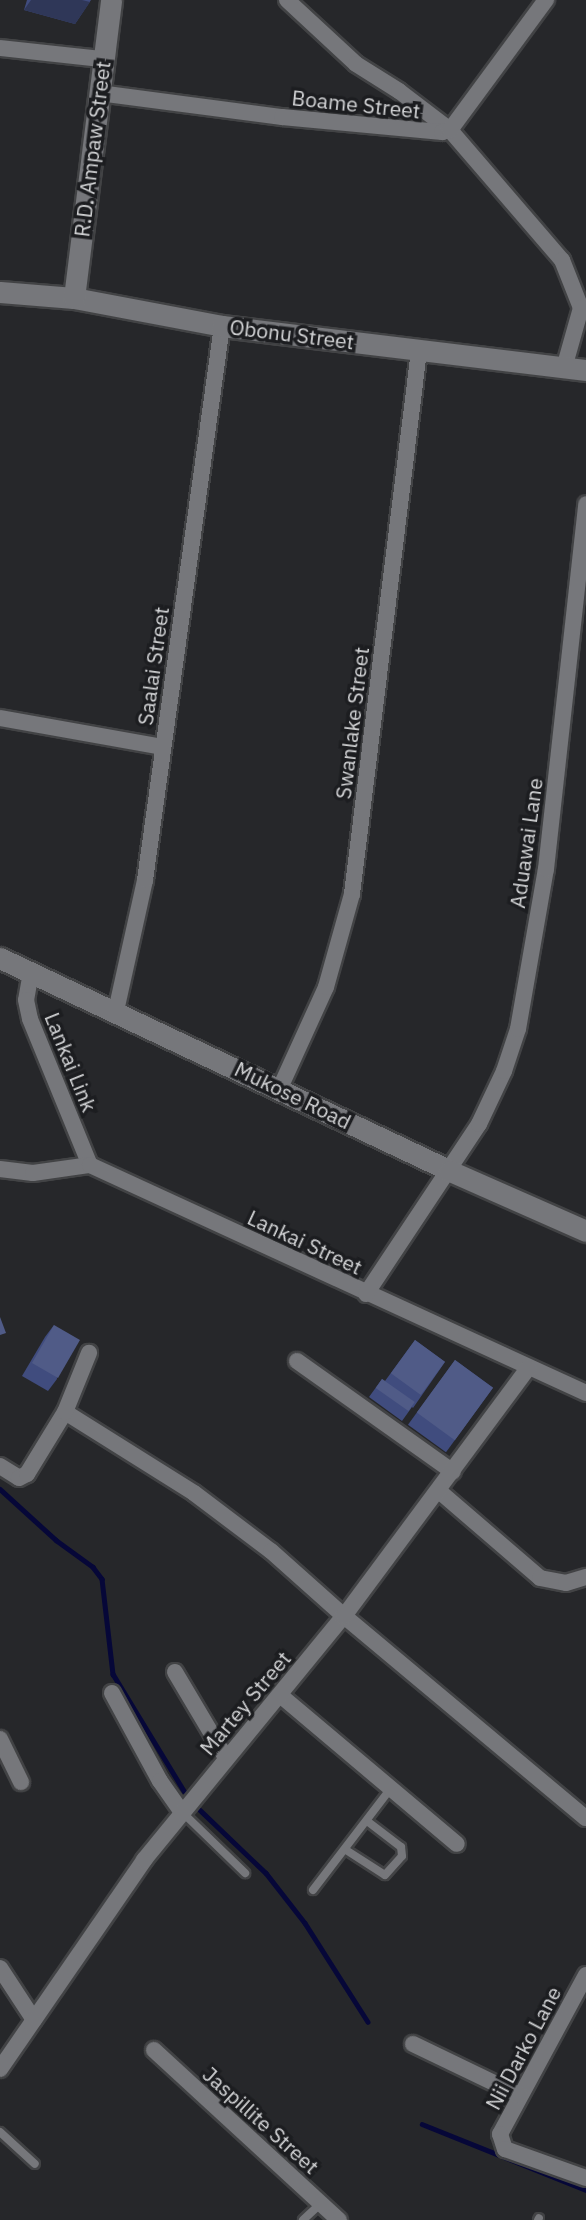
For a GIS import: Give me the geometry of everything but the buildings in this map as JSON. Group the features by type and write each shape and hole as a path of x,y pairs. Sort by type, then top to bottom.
{"street":[{"name":"R.D. Ampaw Street","path":"74,299 111,0"},
{"path":"286,0 350,60 399,91 450,130 562,260 581,308 564,368"},
{"name":"Boame Street","path":"99,93 424,132 450,130 546,0"},
{"path":"0,48 102,60"},
{"name":"Obonu Street","path":"0,292 74,299 222,326 586,370"},
{"name":"Saalai Street","path":"116,1011 145,880 222,326"},
{"name":"Swanlake Street","path":"280,1088 326,987 352,894 419,351"},
{"name":"Aduawai Lane","path":"366,1294 450,1171 493,1096 518,1029 547,869 586,504"},
{"path":"0,718 162,747"},
{"name":"Mukose Road","path":"0,958 280,1088 450,1171 586,1231"},
{"name":"Lankai Link","path":"31,972 26,1000 30,1019 90,1165"},
{"path":"0,1169 33,1173 90,1165"},
{"name":"Lankai Street","path":"90,1165 586,1393"},
{"path":"0,1466 19,1478 27,1475 65,1412 89,1353"},
{"path":"297,1361 453,1472"},
{"name":"Martey Street","path":"0,2069 145,1860 344,1616 528,1368"},
{"path":"65,1412 194,1493 271,1551 344,1616 586,1818"},
{"path":"439,1491 540,1578 566,1583 586,1577"},
{"path":"175,1672 226,1758"},
{"path":"112,1693 160,1781 182,1812"},
{"path":"280,1695 457,1844"},
{"path":"0,1739 21,1782"},
{"path":"0,1968 34,2020"},
{"name":"Nii Darko Lane","path":"586,1975 500,2134 505,2149 586,2178"},
{"path":"413,2044 519,2095"},
{"name":"Jaspillite Street","path":"154,2050 339,2220"}],"lane":[{"path":"313,1891 391,1788"},
{"path":"182,1812 245,1873"},
{"path":"346,1850 385,1875 402,1856 401,1847 367,1821"},
{"path":"0,2132 35,2164"},
{"path":"303,2220 320,2203"}],"waterway":[{"path":"0,1489 56,1540 93,1567 102,1579 113,1674 184,1791"},
{"path":"200,1810 266,1873 305,1923 368,2022"},
{"path":"422,2124 586,2190"}]}
